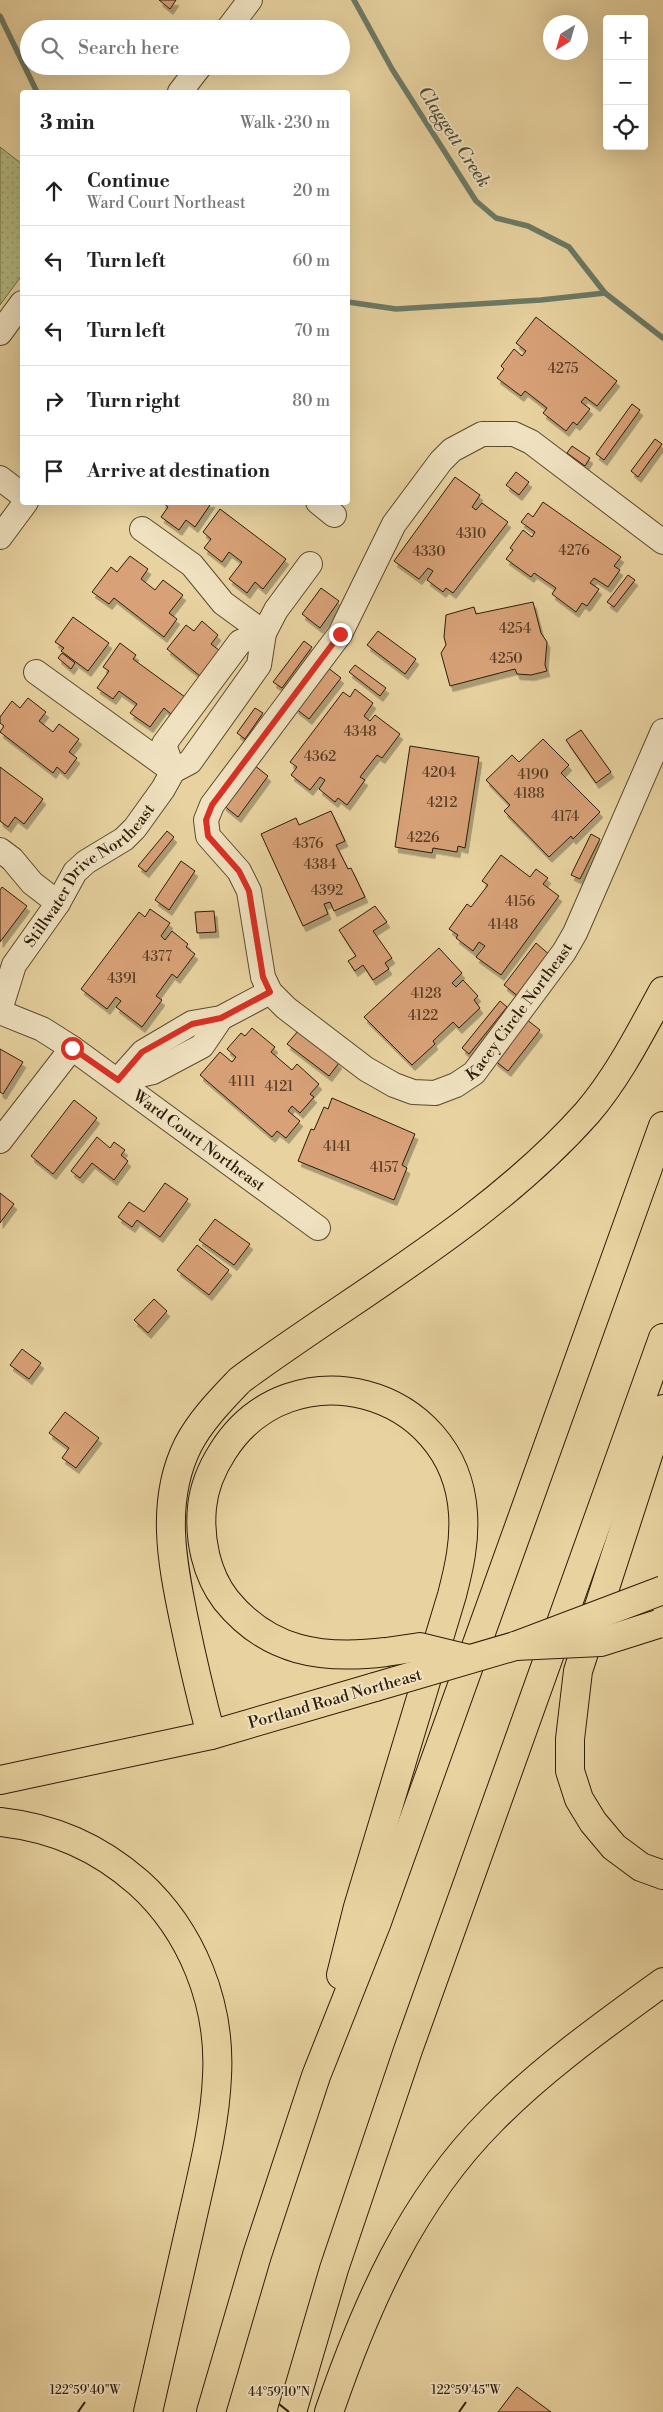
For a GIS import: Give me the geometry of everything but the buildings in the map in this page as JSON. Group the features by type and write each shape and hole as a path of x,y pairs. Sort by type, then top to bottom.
{"main road":[{"path":"211,1735 193,1662 173,1565 170,1538 170,1509 177,1476 188,1446 215,1406 240,1380 496,1199 547,1154 588,1112 626,1058 663,991"},
{"path":"211,2412 257,2255 316,2076 377,1922 663,1126"},
{"path":"292,2412 334,2269 408,2050 663,1338"},
{"path":"316,2076 358,1906 452,1595 461,1560 463,1512 458,1486 447,1456 420,1424 378,1397 340,1390 317,1390 291,1396 265,1407 247,1421 231,1439 216,1462 204,1493 200,1526 204,1550 221,1592 241,1618 258,1632 299,1650 335,1655 363,1655 420,1647 469,1659"},
{"path":"663,1409 578,1671 570,1739 570,1771 579,1799 593,1822 614,1847 642,1867 663,1875"},
{"name":"Portland Road Northeast","path":"0,1780 211,1735 515,1646 663,1590"},
{"path":"515,1646 601,1642 661,1623"},
{"path":"0,1822 24,1825 72,1838 106,1857 152,1895 184,1938 206,1988 213,2015 218,2075 211,2134 148,2412"},
{"path":"330,2412 346,2363 384,2273 416,2215 442,2176 492,2119 572,2050 663,1982"}],"street":[{"path":"235,20 250,0"},
{"path":"182,90 193,75"},
{"path":"0,333 20,306"},
{"name":"Kacey Circle Northeast","path":"663,542 531,442 514,434 482,434 452,450 441,461 394,524 340,634 212,805 206,820 208,836 239,871 249,891 263,977 270,992 286,1008 366,1069 394,1085 413,1092 435,1093 456,1085 474,1072 526,1004 571,940 663,731"},
{"path":"0,478 20,493"},
{"path":"0,537 24,505"},
{"path":"142,529 192,565 223,603 264,633"},
{"name":"Stillwater Drive Northeast","path":"0,1011 14,965 58,903 75,872 124,840 163,789 173,771 190,762 259,665 264,633 276,610 310,564"},
{"path":"173,771 164,744 240,642 264,633"},
{"path":"36,672 173,771"},
{"path":"0,850 12,859 32,883 58,903"},
{"path":"118,1080 152,1072 202,1046 221,1018 270,992"},
{"name":"Ward Court Northeast","path":"0,1011 42,1029 72,1048 318,1228"},
{"path":"0,1141 72,1048"}],"green space":[{"path":"0,147 20,162 20,278 0,305"}],"waterway":[{"name":"Claggett Creek","path":"354,0 392,69 476,201 496,218 528,226 569,247 605,293 663,338"},
{"name":"Claggett Creek","path":"0,16 20,57"},
{"name":"Claggett Creek","path":"29,75 36,90"},
{"name":"Claggett Creek","path":"350,302 396,309 541,300 605,293"}],"route":[{"path":"72,1048 118,1080 142,1052 192,1024 221,1018 270,992 263,977 260,946 249,891 239,871 208,836 206,820 212,805 340,634"}]}
